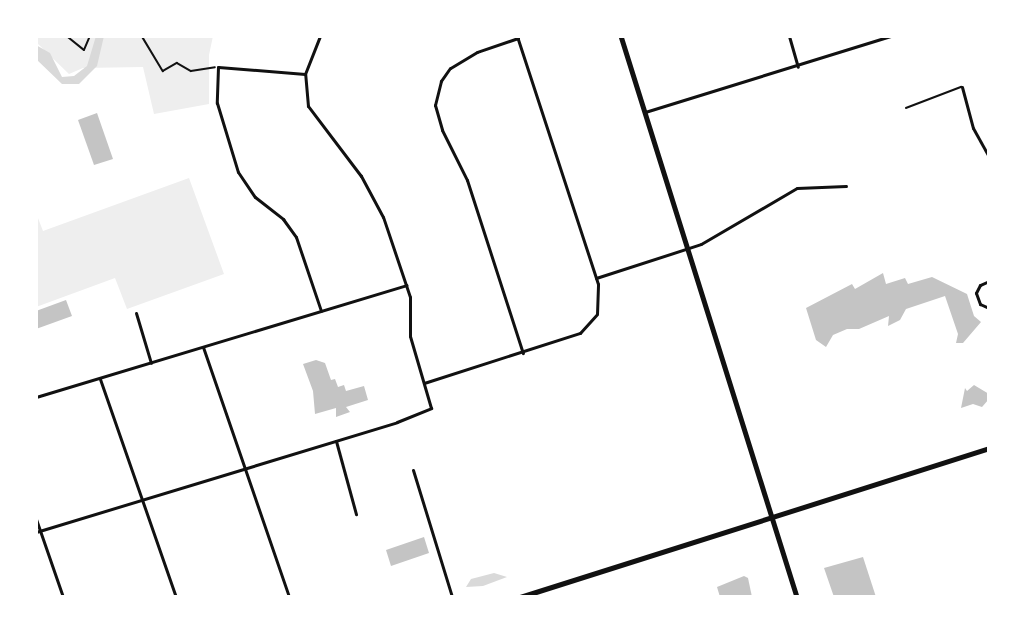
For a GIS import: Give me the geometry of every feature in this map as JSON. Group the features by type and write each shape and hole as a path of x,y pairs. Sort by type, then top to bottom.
{"main road":[{"path":"621,36 797,597"},
{"path":"520,597 989,448"}],"street":[{"path":"38,531 336,441 428,412 431,408 411,342 406,285 376,200 308,105 305,74 320,36"},
{"path":"789,36 798,67"},
{"path":"645,112 798,67 890,36"},
{"path":"424,383 523,353 588,328 597,314 596,278 518,37 477,52 450,68 441,81 435,105 442,130 467,180 523,353"},
{"path":"305,74 218,67 219,116 238,172 255,197 283,219 296,237 321,311"},
{"path":"962,87 974,128 989,158"},
{"path":"596,278 688,248 719,235 797,188 846,186"},
{"path":"989,282 980,285 976,293 980,304 989,308"},
{"path":"36,397 406,285"},
{"path":"136,313 151,363"},
{"path":"203,347 289,597"},
{"path":"100,379 176,597"},
{"path":"336,441 356,514"},
{"path":"413,470 452,597"},
{"path":"36,519 38,531 63,597"}],"lane":[{"path":"906,108 962,87"}],"path":[{"path":"67,36 84,50 90,36"},
{"path":"142,36 163,71 177,63 191,71 218,67"}],"shaded area":[{"path":"36,36 213,36 209,55 209,104 154,114 143,67 83,68 69,74 38,44"},
{"path":"96,36 104,36 97,66 79,84 62,84 36,59 36,45 50,53 62,77 74,76 87,66"},
{"path":"189,178 224,274 127,309 115,278 36,307 36,213 43,231"},
{"path":"494,573 507,577 483,586 466,587 471,579"}],"building":[{"path":"97,113 113,159 94,165 78,120"},
{"path":"883,273 886,284 905,278 908,284 932,277 967,294 974,316 981,322 963,343 956,343 958,334 945,296 906,309 900,320 888,326 889,316 859,329 847,329 833,335 826,347 816,340 806,308 852,284 855,289"},
{"path":"66,300 72,316 36,329 36,311"},
{"path":"316,360 325,363 331,380 335,379 338,387 344,385 346,391 364,386 368,400 346,407 350,412 336,417 336,408 315,414 313,391 303,364"},
{"path":"974,385 989,394 989,399 982,407 973,404 961,408 965,388 967,391"},
{"path":"424,537 429,553 391,566 386,550"},
{"path":"863,557 876,597 834,597 824,568"},
{"path":"744,576 748,578 752,597 720,597 717,587"}]}
